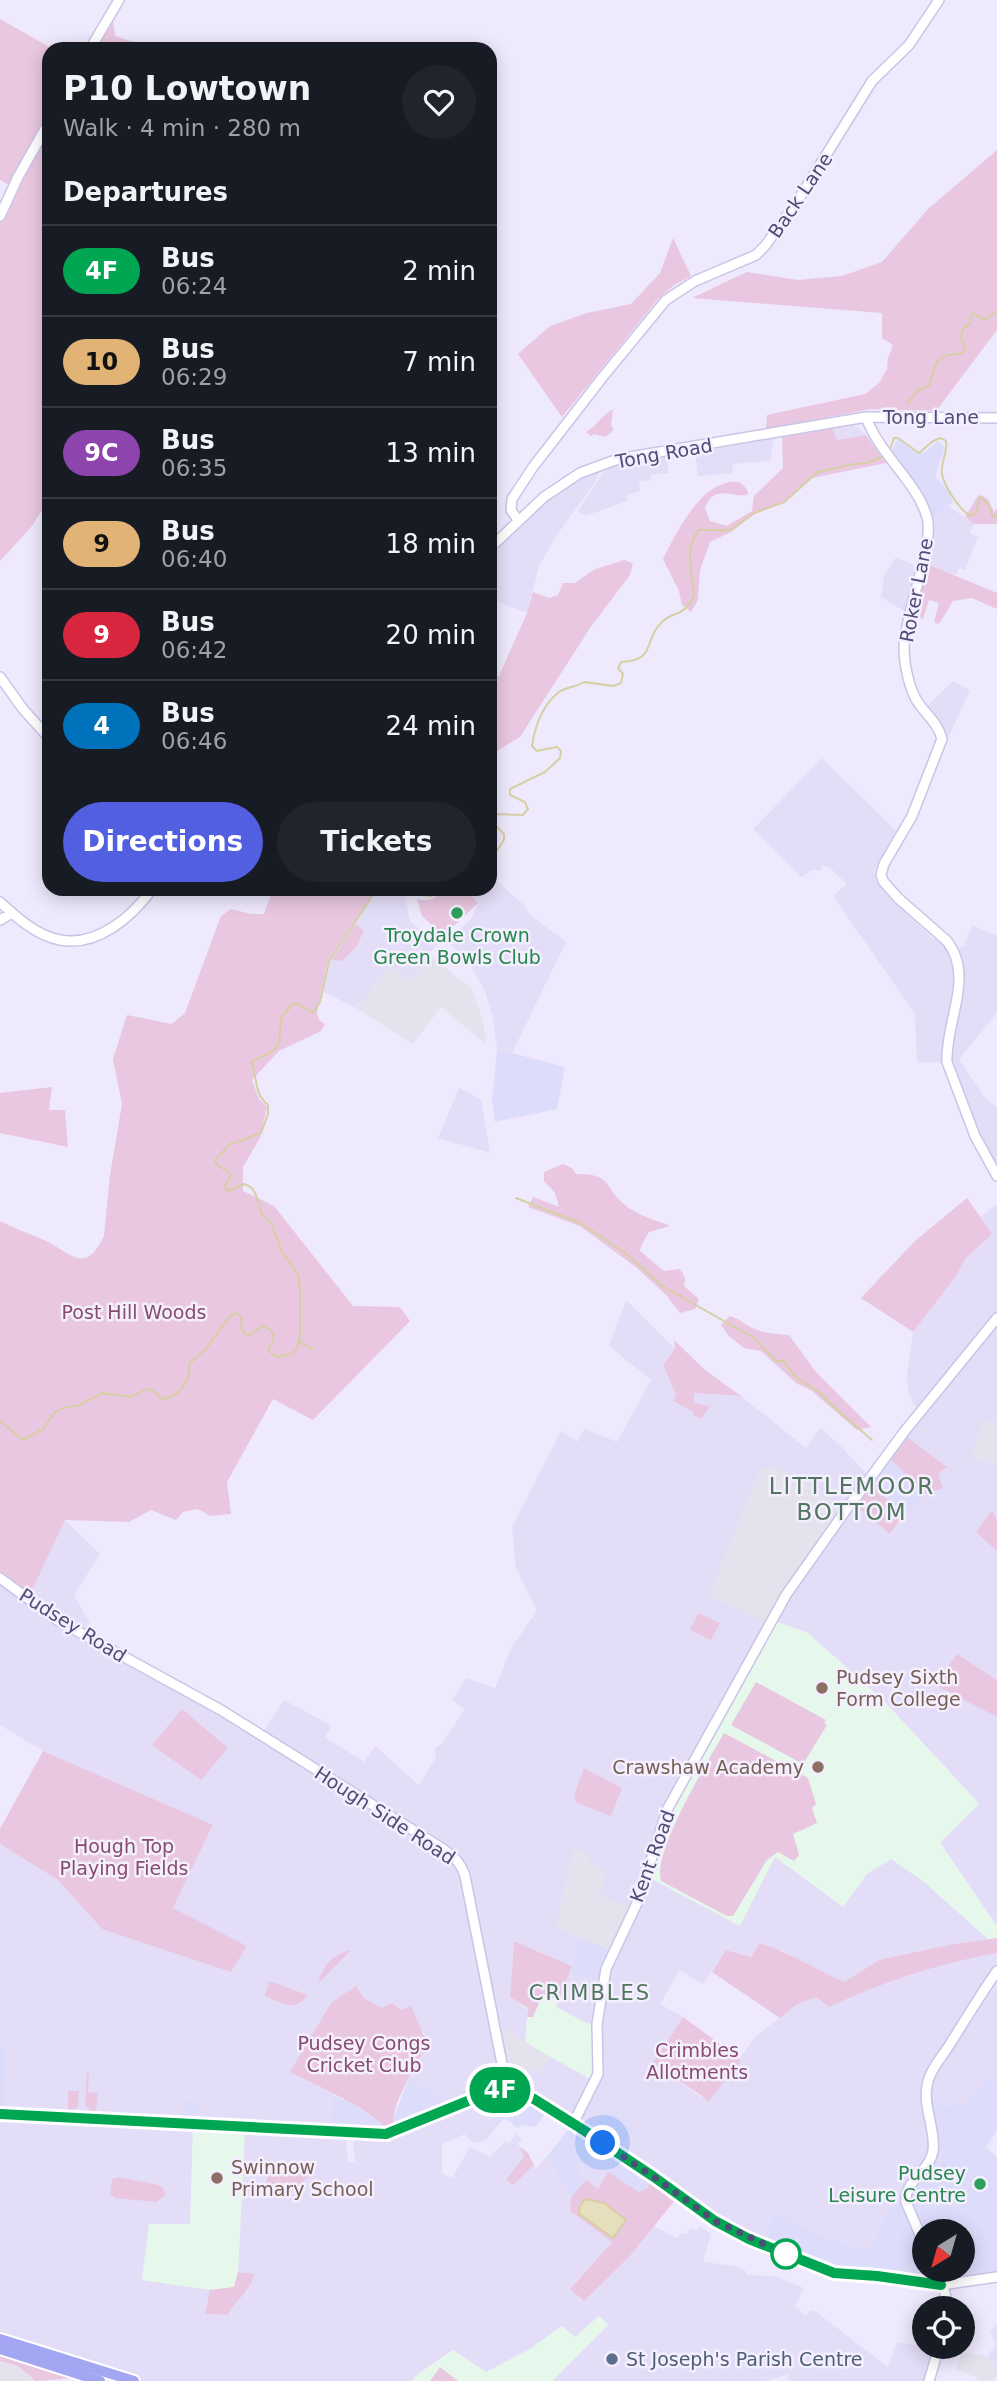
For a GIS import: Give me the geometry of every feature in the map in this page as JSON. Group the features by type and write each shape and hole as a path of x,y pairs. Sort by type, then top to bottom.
{"highway":[{"path":"0,2339 134,2381"},
{"path":"0,2349 100,2381"}],"street":[{"path":"94,42 119,0"},
{"name":"Back Lane","path":"518,520 511,510 512,499 533,467 618,358 666,300 695,281 756,256 765,246 822,163 872,81 909,45 939,0"},
{"path":"0,216 42,134"},
{"name":"Tong Road","path":"497,541 544,497 580,473 618,459 866,417"},
{"name":"Tong Lane","path":"866,417 997,418"},
{"name":"Roker Lane","path":"866,417 928,518 928,533 913,593 904,648 914,697 935,723 942,739 912,817 884,864 881,874 883,881 898,898 953,949 958,971 958,998 947,1049 947,1062 975,1136 997,1176"},
{"path":"0,677 42,730"},
{"path":"0,902 12,913 50,937 74,941 97,936 119,923 146,896"},
{"path":"0,920 12,913"},
{"name":"Kent Road","path":"573,2124 598,2074 597,2024 606,1969 638,1901 667,1810 786,1595 904,1432 997,1318"},
{"name":"Pudsey Road","path":"0,1578 57,1620 147,1670"},
{"name":"Hough Side Road","path":"147,1670 221,1710 457,1860 465,1877 507,2089"},
{"path":"913,2219 905,2196 927,2165 933,2150 926,2105 929,2077 980,1993 997,1971"},
{"path":"0,2113 386,2134 485,2094 507,2089 534,2099 731,2230 829,2272 941,2285 997,2277"},
{"path":"940,2282 945,2296"},
{"path":"929,2381 935,2359"}],"shaded area":[{"path":"850,425 866,435 836,440 832,428"},
{"path":"774,438 770,461 733,464 732,473 698,476 695,453"},
{"path":"898,439 917,453 925,452 938,441 945,448 935,476 950,493 953,502 934,519 912,479 891,451"},
{"path":"666,456 669,473 651,475 651,480 639,482 640,491 626,496 627,501 585,516 578,511 606,468"},
{"path":"603,464 595,482 557,535 539,566 527,613 497,602 497,541 544,497"},
{"path":"949,506 974,524 970,533 978,537 965,570 959,568 956,575 925,563 934,519"},
{"path":"896,557 916,566 906,612 881,597 884,576"},
{"path":"953,681 970,690 946,743 946,735 938,719 926,707"},
{"path":"822,758 896,831 875,869 877,882 893,901 931,937 947,947 951,954 956,978 943,1062 917,1063 915,1014 833,896 847,884 829,867 823,865 821,870 812,870 801,877 753,829"},
{"path":"497,881 524,905 529,914 566,942 512,1053 497,1049 493,1018 485,991 471,966 448,941 473,917 478,903 472,896 497,896"},
{"path":"371,896 405,896 410,921 438,944 429,953 432,957 411,982 391,965 356,1008 322,991 327,962"},
{"path":"972,925 997,936 997,1013 959,1059 985,1098 997,1107 997,1176 988,1161 950,1056 963,996 964,982 959,948 964,946"},
{"path":"432,957 472,989 482,1018 487,1045 441,1007 413,1044 356,1008 391,965 411,981"},
{"path":"497,1049 565,1067 557,1109 495,1122 492,1101"},
{"path":"459,1088 481,1099 490,1153 438,1138"},
{"path":"997,1204 997,1424 983,1420 986,1462 997,1461 997,1519 992,1510 991,1544 997,1551 997,1926 940,1842 979,1803 884,1701 808,1633 772,1620 775,1856 867,1874 891,1859 923,1881 988,1939 879,1960 844,1982 808,1966 783,1950 752,1957 726,1950 703,1984 680,1970 660,2004 683,2017 653,2063 708,2102 740,2063 740,2058 754,2038 796,2005 816,1997 829,2007 887,1981 955,1960 997,1953 997,2086 987,2078 966,2104 951,2107 927,2098 933,2149 905,2196 889,2211 868,2249 862,2250 813,2232 775,2212 768,2230 757,2242 749,2239 618,2153 607,2109 590,2134 517,2091 530,2067 541,2073 550,2056 595,2082 586,2023 556,2007 570,1970 603,1982 612,1952 588,1863 591,1856 558,1928 581,1937 572,1966 515,1941 528,2008 525,2042 495,2022 507,2089 484,2095 497,2126 488,2138 480,2143 471,2142 465,2134 442,2144 442,2174 452,2178 470,2147 490,2157 506,2141 509,2143 516,2134 522,2139 518,2145 528,2153 536,2169 547,2156 571,2197 570,2211 612,2242 570,2288 583,2301 630,2256 654,2226 676,2238 682,2233 686,2234 690,2228 697,2231 700,2227 711,2234 703,2262 735,2266 746,2271 747,2275 775,2276 804,2288 795,2306 806,2316 810,2310 815,2311 888,2367 897,2342 912,2344 912,2359 936,2359 929,2381 787,2381 789,2374 765,2381 552,2381 608,2326 599,2316 575,2337 561,2326 530,2349 486,2372 453,2350 412,2381 134,2381 0,2339 0,2113 5,2046 0,2046 0,1844 58,1880 102,1929 173,1908 213,1826 43,1751 0,1725 0,1578 28,1599 65,1520 100,1554 74,1595 97,1637 95,1641 261,1735 284,1700 332,1726 325,1737 364,1762 375,1746 419,1785 436,1757 435,1748 442,1744 465,1709 452,1700 466,1678 495,1688 511,1648 537,1611 516,1568 512,1527 561,1431 577,1442 585,1429 617,1442 651,1380 609,1346 626,1300 675,1349 663,1365 676,1395 674,1401 701,1419 693,1403 694,1393 741,1396 806,1448 820,1428 838,1443 871,1479 857,1507 890,1534 920,1498 933,1490 937,1474 930,1454 903,1434 921,1412 908,1392 907,1376 913,1332 956,1276 966,1258 992,1234 979,1218","holes":["357,1987 364,1998 382,2008 402,2010 430,2041 409,2078 452,2107 371,2138 353,2138 355,2162 348,2163 346,2137 245,2131 238,2272 253,2275 249,2290 232,2305 227,2315 205,2314 210,2290 142,2280 149,2224 190,2224 193,2129 181,2128 177,2124 199,2108 197,2125 350,2133 353,2105 291,2072 331,2003"]},
{"path":"983,1419 997,1424 997,1461 986,1462 971,1458"},
{"path":"887,1456 926,1494 902,1518 871,1479"},
{"path":"774,1467 796,1476 845,1511 770,1624 708,1596 760,1469"},
{"name":"Crawshaw Academy","path":"772,1620 808,1633 884,1701 979,1804 940,1843 997,1926 997,1938 988,1939 923,1881 891,1859 867,1874 843,1907 775,1857 740,1926 646,1876 658,1832"},
{"path":"573,1849 591,1856 589,1863 607,1871 600,1896 634,1908 612,1952 558,1928 557,1921"},
{"path":"581,1937 612,1952 603,1983 570,1970"},
{"path":"514,1941 572,1966 556,2007 586,2023 597,2024 595,2082 525,2042 528,2009 510,1997"},
{"path":"494,2022 550,2056 541,2073 529,2068 517,2091 507,2089"},
{"path":"0,2046 5,2046 4,2114 0,2113"},
{"path":"987,2077 997,2086 997,2131 986,2147 997,2157 997,2277 975,2280 975,2219 912,2219 912,2279 834,2273 757,2242 768,2230 775,2211 813,2232 862,2250 868,2249 889,2211 905,2196 931,2159 926,2098 951,2107 966,2103"},
{"path":"409,2078 453,2107 394,2131 392,2122"},
{"path":"507,2089 548,2108 536,2127 522,2125 518,2128 504,2118 497,2126 483,2094"},
{"path":"333,2095 387,2126 389,2133 330,2129"},
{"path":"186,2100 200,2104 197,2125 177,2124"},
{"path":"607,2108 635,2129 618,2152 655,2177 647,2188 639,2192 608,2172 612,2161 610,2159 615,2151 602,2143 592,2156 575,2165 586,2180 571,2197 547,2156 573,2124 590,2134"},
{"name":"Swinnow Primary School","path":"193,2129 245,2131 238,2272 234,2287 210,2290 142,2280 149,2224 190,2224"},
{"path":"602,2143 615,2151 598,2190 574,2165 592,2156"},
{"path":"585,2199 604,2203 626,2220 613,2238 579,2214"},
{"path":"599,2316 608,2325 552,2381 412,2381 453,2350 486,2372 530,2349 562,2326 575,2337"},
{"path":"997,2324 997,2368 987,2356 996,2345 990,2332"},
{"path":"975,2354 987,2356 997,2368 997,2376 991,2381 978,2381 976,2377 956,2370 959,2359 975,2359"},
{"path":"0,2361 18,2366 36,2381 0,2381"}],"green space":[{"path":"112,12 115,36 134,42 94,42"},
{"path":"0,19 42,43 42,510 32,526 0,561 0,216 13,187 0,180"},
{"path":"997,150 997,330 936,411 871,409 766,429 767,415 865,394 879,383 887,369 893,345 882,338 882,313 692,298 747,272 798,280 842,276 882,262 928,209"},
{"path":"673,238 691,276 674,285 658,299 562,417 518,354 550,326 587,313 631,304 660,273"},
{"path":"613,409 611,425 614,430 605,437 594,434 591,436 586,432 605,415"},
{"path":"832,428 837,440 866,435 886,463 812,478 790,498 753,515 731,532 710,542 700,570 698,600 691,612 682,605 679,591 663,559 682,524 699,501 719,485 733,482 743,485 747,495 718,494 709,500 705,508 710,521 727,526 752,511 754,496 783,468 782,437"},
{"path":"981,495 988,499 994,512 997,509 997,524 974,524 965,517"},
{"path":"625,560 633,564 630,575 590,628 520,737 497,751 497,677 527,613 533,592 549,598 558,595 563,583 575,583 595,569"},
{"path":"925,563 997,593 997,609 972,598 953,601 939,624 934,622 939,603 929,600 923,619 913,616"},
{"name":"Post Hill Woods","path":"270,896 371,896 327,962 317,1013 319,1020 325,1024 321,1031 279,1051 252,1080 259,1099 267,1107 260,1138 243,1167 243,1191 274,1206 353,1306 400,1307 410,1321 313,1420 273,1399 227,1482 231,1514 210,1516 198,1509 183,1512 176,1520 151,1510 129,1522 65,1520 28,1599 0,1578 0,1221 77,1258 90,1255 97,1248 104,1236 110,1175 122,1104 113,1059 127,1015 172,1024 185,1013 221,916 231,909 264,914"},
{"path":"472,896 478,903 443,936 422,916 417,899"},
{"path":"355,924 364,931 356,947 342,961 332,960"},
{"path":"52,1087 49,1110 65,1110 68,1147 0,1133 0,1093"},
{"path":"563,1164 572,1168 576,1174 603,1180 629,1208 670,1226 649,1232 640,1251 664,1271 680,1269 685,1278 684,1286 699,1299 695,1309 680,1313 667,1296 637,1268 580,1226 528,1207 533,1197 559,1207 555,1193 544,1181 544,1172"},
{"path":"967,1198 992,1234 966,1258 956,1276 913,1332 861,1298 915,1241"},
{"path":"730,1316 759,1331 789,1335 816,1372 871,1427 857,1430 812,1391 796,1383 761,1351 744,1348 729,1336 721,1325"},
{"path":"674,1340 705,1370 741,1396 694,1393 694,1403 710,1406 701,1419 673,1401 676,1395 663,1365 675,1349"},
{"path":"903,1434 947,1467 938,1474 943,1488 926,1494 887,1456"},
{"path":"871,1479 902,1518 890,1534 857,1507 853,1500"},
{"path":"992,1510 997,1519 997,1551 976,1532"},
{"path":"698,1613 720,1623 711,1640 690,1630"},
{"path":"957,1654 997,1680 997,1717 935,1685"},
{"path":"756,1682 826,1720 824,1723 827,1725 803,1764 731,1725"},
{"path":"182,1709 228,1748 201,1780 152,1745"},
{"path":"724,1733 808,1778 816,1804 812,1808 817,1823 793,1834 799,1855 794,1861 778,1852 767,1860 733,1916 727,1916 661,1881 660,1867 683,1807"},
{"name":"Hough Top Playing Fields","path":"43,1751 213,1825 173,1908 247,1946 231,1972 102,1929 58,1880 0,1844 0,1829"},
{"path":"584,1768 622,1788 611,1816 577,1803 574,1795"},
{"path":"997,1938 997,1953 911,1974 829,2007 816,1997 796,2005 780,2018 712,1972 726,1950 751,1957 760,1943 844,1982 879,1960"},
{"path":"514,1941 572,1966 559,2000 543,1994 533,2017 527,2017 528,2008 510,1997"},
{"path":"351,1950 318,1984 329,1962"},
{"path":"269,1981 308,1995 298,2004 283,2004 265,1996"},
{"name":"Pudsey Congs Cricket Club","path":"356,1986 364,1998 382,2008 391,2003 402,2010 411,2006 423,2034 430,2041 399,2098 393,2121 394,2131 389,2133 384,2125 360,2108 290,2072 331,2003"},
{"name":"Crimbles Allotments","path":"683,2017 739,2058 740,2063 708,2102 653,2063"},
{"path":"87,2072 88,2092 98,2093 96,2112 92,2112 85,2105"},
{"path":"68,2091 79,2091 78,2107 71,2111 68,2110"},
{"path":"520,2147 528,2153 534,2165 513,2185 507,2180 524,2157"},
{"path":"268,2160 301,2163 315,2172 293,2189 284,2182 277,2188 267,2183"},
{"path":"608,2172 639,2192 647,2188 655,2177 679,2195 630,2256 584,2301 570,2289 612,2242 570,2211 571,2197 586,2180 598,2189"},
{"path":"117,2177 159,2185 165,2195 157,2202 115,2198 110,2194 112,2179"},
{"path":"238,2272 254,2274 250,2286 228,2315 205,2314 210,2290 234,2287"},
{"path":"0,2354 74,2378 36,2381 18,2366 0,2361"},
{"path":"440,2367 458,2381 430,2381"}],"waterway":[{"path":"908,403 917,391 929,386 941,358 963,353 965,346 960,338 964,327 970,324 972,313 985,320 997,311"},
{"path":"890,449 894,438 919,453 933,441 941,438 946,441 942,474 953,498 971,516 977,511 980,497 989,505 992,515 997,517"},
{"path":"497,814 523,815 528,809 525,802 510,795 510,789 545,772 560,758 561,751 557,747 537,751 532,746 537,724 553,697 584,682 613,686 621,683 623,674 618,668 621,662 632,661 645,654 661,623 681,612 689,604 694,596 691,545 699,530 731,530 754,513 784,502 818,472 867,463 884,456"},
{"path":"497,827 504,834 504,840 497,850"},
{"path":"0,1421 23,1440 43,1429 54,1413 63,1408 80,1405 102,1393 132,1397 146,1389 162,1399 168,1398 179,1392 186,1382 189,1364 205,1350 230,1316 236,1313 241,1317 242,1330 248,1336 263,1326 271,1330 273,1339 268,1350 276,1357 292,1354 298,1346 298,1274 281,1250 272,1225 262,1214 252,1188 245,1184 227,1191 225,1185 230,1179 230,1173 217,1165 215,1160 231,1143 261,1133 268,1114 268,1105 258,1090 251,1062 273,1051 279,1044 281,1017 293,1004 297,1003 313,1013 320,1002 329,961 372,896"},
{"path":"516,1198 580,1223 624,1252 664,1287 754,1338 777,1362 782,1360 796,1377 820,1393 872,1440"},
{"path":"299,1341 313,1350"}],"bus line":[{"name":"4F","path":"0,2114 386,2134 465,2101 507,2089 534,2099 654,2177 715,2221 749,2239 834,2273 888,2277 912,2282"},
{"name":"4F","path":"912,2282 941,2285 940,2282"}],"place":[{"name":"Troydale Crown Green Bowls Club","path":"457,913"},
{"name":"Pudsey Sixth Form College","path":"822,1688"},
{"name":"Crawshaw Academy","path":"818,1767"},
{"name":"Swinnow Primary School","path":"217,2178"},
{"name":"Pudsey Leisure Centre","path":"980,2184"},
{"name":"St Joseph's Parish Centre","path":"612,2359"}],"district":[{"name":"LITTLEMOOR BOTTOM","path":"852,1499"},
{"name":"CRIMBLES","path":"590,1993"}],"route":[{"path":"603,2143 715,2221 788,2255 786,2254"}]}
